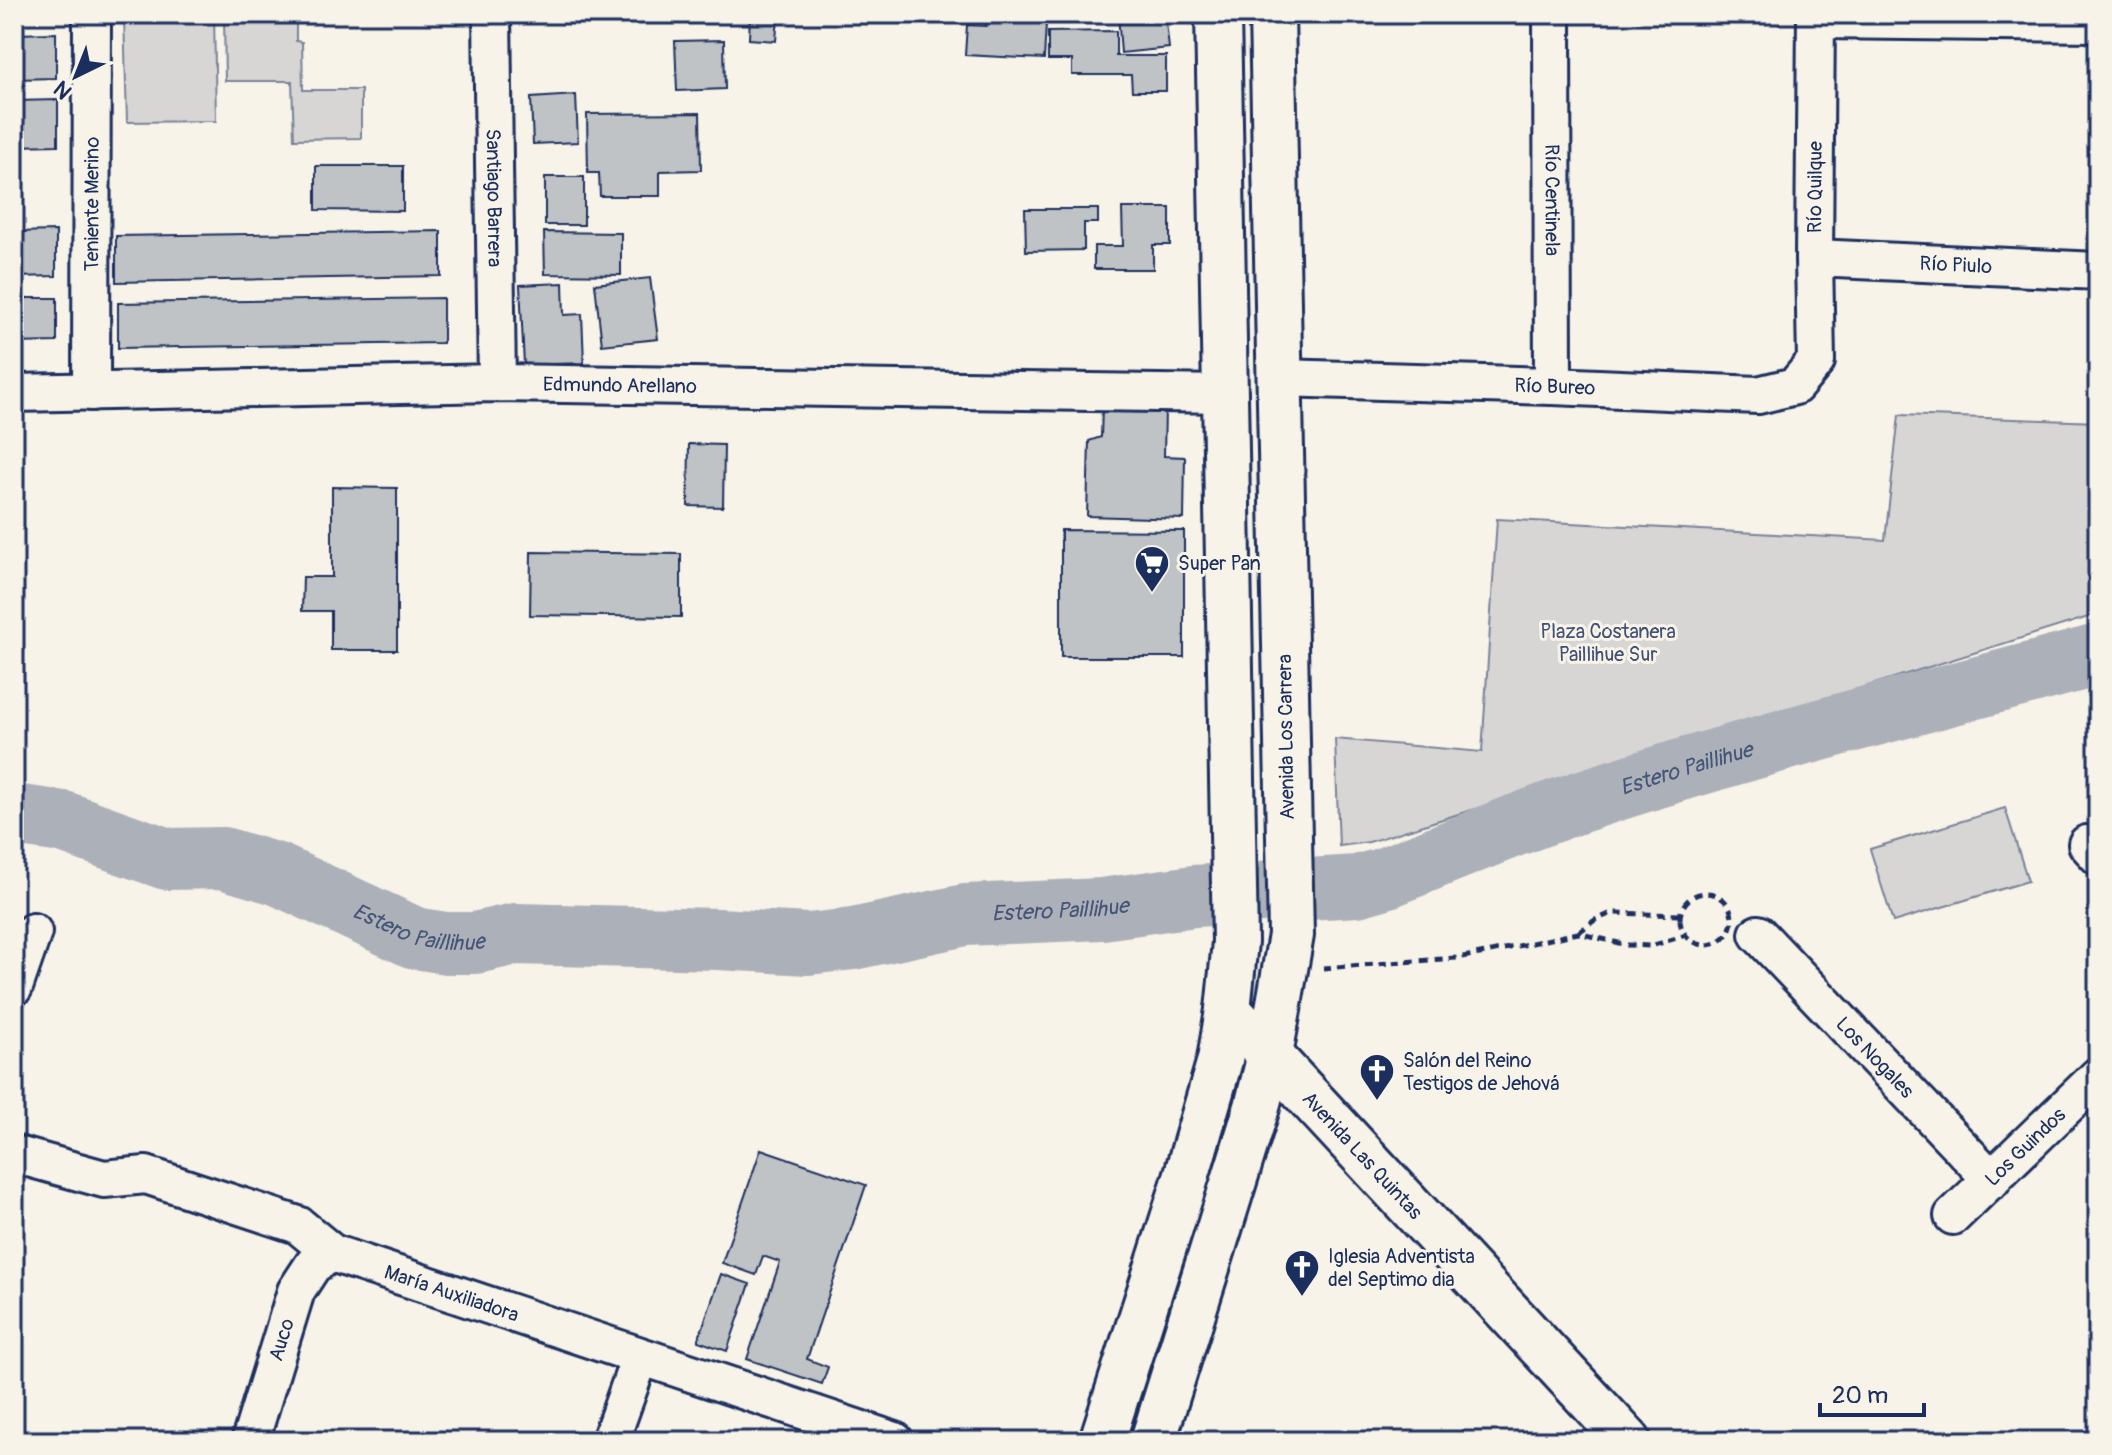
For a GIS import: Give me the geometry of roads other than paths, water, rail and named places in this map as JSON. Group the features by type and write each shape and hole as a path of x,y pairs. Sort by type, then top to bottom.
{"main road":[{"path":"1102,1441 1220,1060 1235,942 1218,14"},
{"name":"Avenida Los Carrera","path":"1153,1441 1257,1107 1270,1055 1288,953 1272,14"},
{"name":"Avenida Las Quintas","path":"1228,1010 1628,1441"}],"street":[{"name":"Teniente Merino","path":"91,392 92,14"},
{"name":"Santiago Barrera","path":"492,14 497,383"},
{"name":"Río Centinela","path":"1552,14 1553,386"},
{"path":"1816,17 2098,23"},
{"name":"Río Quilque","path":"1816,17 1816,361"},
{"name":"Río Piulo","path":"1814,258 2098,271"},
{"name":"Río Bureo","path":"1279,378 1758,395 1795,386 1816,361"},
{"name":"Edmundo Arellano","path":"14,393 497,383 1225,394"},
{"path":"14,987 33,932"},
{"name":"Los Nogales","path":"1758,934 1992,1180"},
{"name":"Los Guindos","path":"1953,1216 2098,1076"},
{"name":"María Auxiliadora","path":"14,1154 104,1179 146,1175 298,1225 332,1253 895,1441"},
{"name":"Auco","path":"250,1441 296,1291 313,1265 332,1253"},
{"path":"610,1441 640,1357"}],"waterway":[{"name":"Estero Paillihue","path":"14,815 63,822 167,859 223,858 277,874 415,938 446,943 475,943 515,934 808,944 853,939 965,915 1102,909 1194,896 1357,886 1385,878 1542,815 1657,777 2098,655"}],"place":[{"name":"Super Pan","path":"1152,594"},
{"name":"Salón del Reino Testigos de Jehová","path":"1377,1102"},
{"name":"Iglesia Adventista del Septimo dia","path":"1302,1298"}],"park label":[{"name":"Plaza Costanera Paillihue Sur","path":"1608,642"}]}
